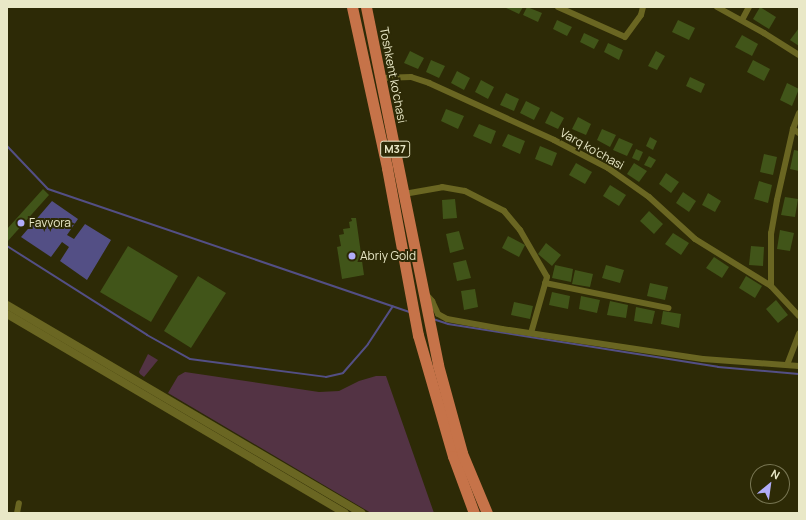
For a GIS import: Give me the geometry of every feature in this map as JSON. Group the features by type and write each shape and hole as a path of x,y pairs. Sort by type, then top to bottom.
{"highway":[{"name":"Toshkent ko'chasi","path":"352,7 387,168 418,335 453,456 474,513"},
{"name":"Toshkent ko'chasi","path":"366,7 423,290"},
{"name":"M37","path":"423,290 432,342 462,453 487,513"}],"main road":[{"path":"7,305 361,513"},
{"path":"7,314 345,513"}],"street":[{"path":"558,7 625,37 641,15 643,7"},
{"path":"716,7 742,20 799,55"},
{"path":"742,20 749,7"},
{"name":"Varq ko'chasi","path":"381,78 411,78 429,83 554,140 608,168 649,197 695,238 771,286 799,316"},
{"path":"771,286 772,233 776,200 793,129 799,113"},
{"path":"793,129 799,133"},
{"path":"404,194 442,187 465,191 504,211 520,230 547,277 531,333"},
{"path":"545,283 668,308"},
{"path":"423,290 432,301 438,314 447,319 703,359 799,366"},
{"path":"787,366 799,333"},
{"path":"17,513 19,503"}],"shaded area":[{"path":"52,201 78,219 67,235 74,239 85,224 111,240 87,280 60,261 69,247 62,242 51,257 21,237"},
{"path":"148,354 158,360 144,377 139,372"},
{"path":"185,372 319,392 339,391 359,381 376,376 386,376 434,513 371,513 168,393 178,376"}],"building":[{"path":"504,7 523,7 519,14"},
{"path":"527,7 542,13 538,22 523,15"},
{"path":"760,7 776,17 769,29 753,19"},
{"path":"557,20 572,27 567,36 553,29"},
{"path":"678,20 695,28 689,40 672,32"},
{"path":"799,28 799,46 790,40"},
{"path":"584,33 599,40 594,49 580,42"},
{"path":"742,35 758,44 752,56 735,47"},
{"path":"608,43 623,50 619,60 604,52"},
{"path":"410,51 424,58 418,69 404,63"},
{"path":"656,51 665,56 657,70 648,66"},
{"path":"431,60 445,66 439,78 426,72"},
{"path":"753,60 770,69 764,81 747,72"},
{"path":"457,71 470,78 464,90 451,83"},
{"path":"690,77 705,84 701,93 686,86"},
{"path":"481,80 494,87 488,99 475,92"},
{"path":"787,83 799,89 792,106 780,100"},
{"path":"506,93 519,99 514,111 500,105"},
{"path":"526,101 540,108 534,120 520,113"},
{"path":"446,109 464,116 458,129 441,121"},
{"path":"551,111 564,118 558,129 545,123"},
{"path":"578,117 591,124 586,135 572,129"},
{"path":"479,124 496,131 491,144 473,136"},
{"path":"602,129 616,135 610,147 597,140"},
{"path":"508,134 525,141 520,154 502,146"},
{"path":"650,137 657,141 653,150 646,146"},
{"path":"619,138 633,144 627,156 613,150"},
{"path":"540,146 557,153 552,166 535,159"},
{"path":"636,149 643,152 639,161 632,158"},
{"path":"794,150 799,151 799,171 790,169"},
{"path":"764,154 777,157 773,175 760,172"},
{"path":"649,156 656,160 651,168 644,165"},
{"path":"576,163 592,172 585,184 569,175"},
{"path":"634,163 647,171 639,182 627,174"},
{"path":"666,173 679,182 671,193 659,184"},
{"path":"759,181 772,185 768,203 754,199"},
{"path":"610,185 626,195 619,206 603,196"},
{"path":"43,189 49,195 7,242 7,229"},
{"path":"683,192 696,201 689,212 676,203"},
{"path":"708,193 721,201 715,212 702,205"},
{"path":"785,197 798,199 795,217 781,215"},
{"path":"455,199 457,218 443,219 442,200"},
{"path":"649,211 663,224 654,234 640,221"},
{"path":"351,218 356,218 364,275 342,279 337,247 341,246 339,235 344,234 343,229 350,228 349,222 352,221"},
{"path":"780,230 794,233 790,251 777,249"},
{"path":"459,231 464,249 450,253 446,234"},
{"path":"673,233 689,243 681,255 665,244"},
{"path":"508,236 525,245 519,257 502,248"},
{"path":"546,243 561,255 552,266 538,254"},
{"path":"128,246 178,276 151,322 100,292"},
{"path":"751,246 764,247 763,266 749,265"},
{"path":"714,257 729,267 722,278 706,268"},
{"path":"466,260 471,278 457,281 453,263"},
{"path":"555,265 573,269 571,282 552,278"},
{"path":"606,265 624,270 620,283 602,278"},
{"path":"575,270 593,274 590,287 572,284"},
{"path":"198,276 226,293 191,348 164,331"},
{"path":"746,276 762,286 755,298 739,288"},
{"path":"650,283 668,287 665,300 647,296"},
{"path":"475,289 478,307 464,310 461,291"},
{"path":"552,292 570,296 568,309 549,305"},
{"path":"581,296 600,300 597,313 579,309"},
{"path":"776,300 788,315 778,323 766,309"},
{"path":"610,301 628,305 626,318 607,315"},
{"path":"514,302 533,306 530,319 511,315"},
{"path":"636,307 655,311 652,324 634,321"},
{"path":"663,311 681,314 679,328 661,324"}],"waterway":[{"path":"7,146 48,189 409,312"},
{"path":"7,246 147,335 190,359 326,377 343,373 368,344 393,306"},
{"path":"433,319 448,324 718,367 799,374"}],"place":[{"name":"Favvora","path":"21,223"},
{"name":"Abriy Gold","path":"352,256"}]}
